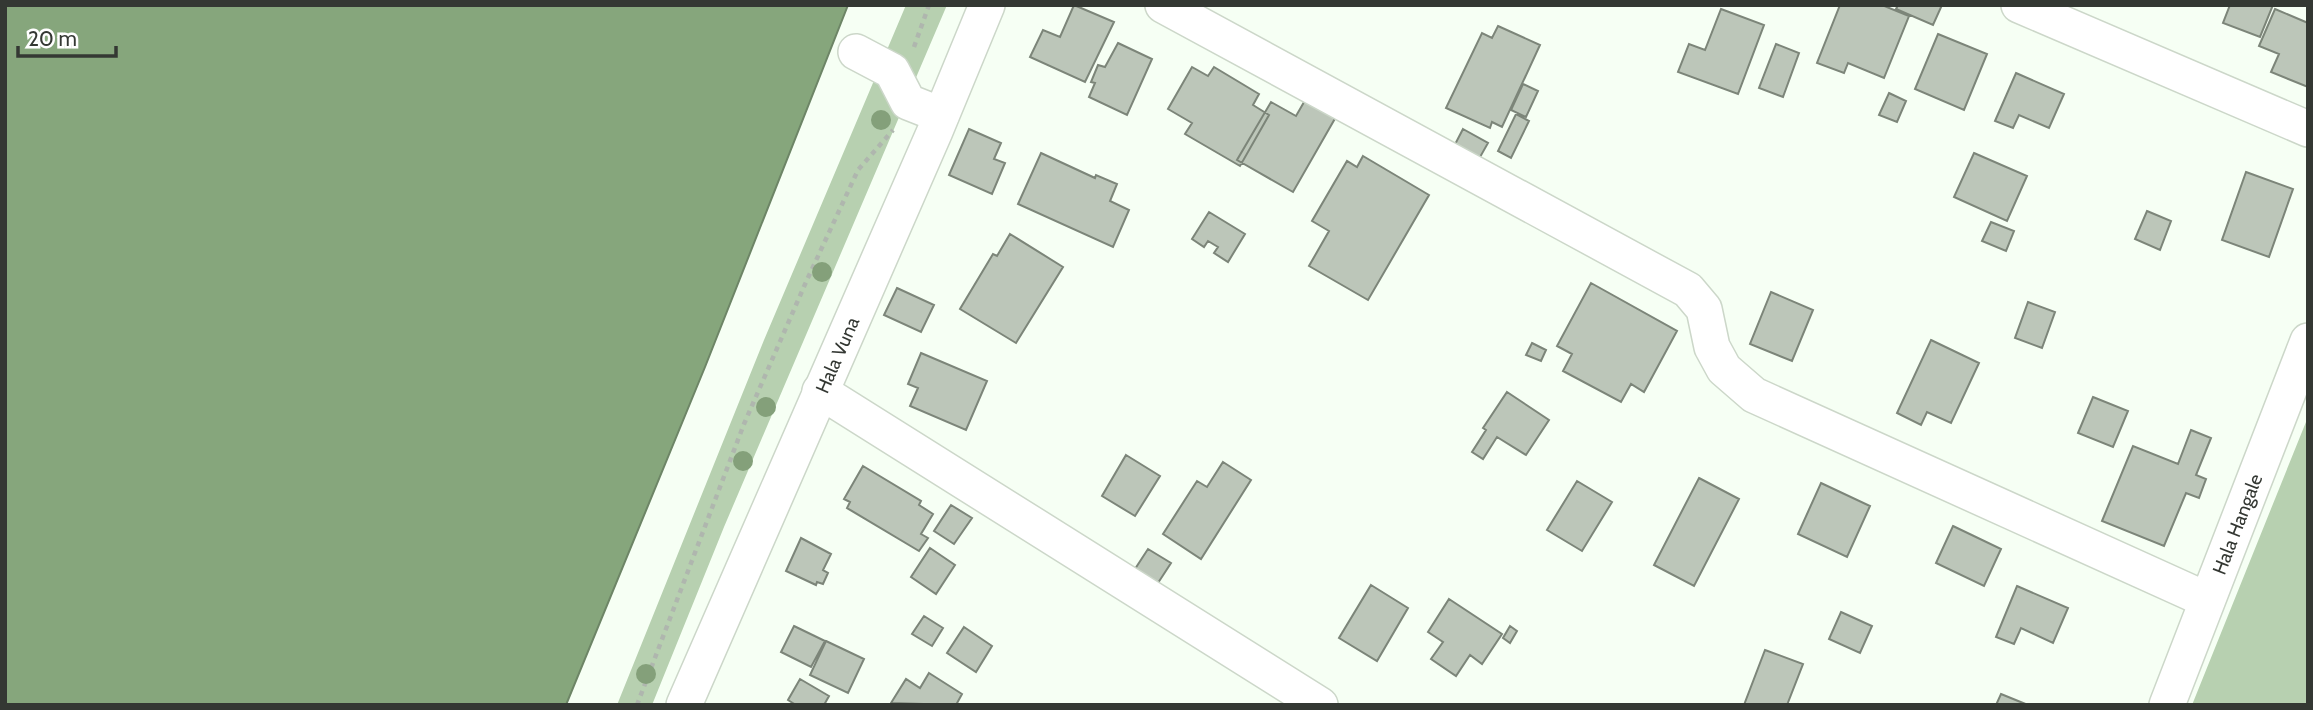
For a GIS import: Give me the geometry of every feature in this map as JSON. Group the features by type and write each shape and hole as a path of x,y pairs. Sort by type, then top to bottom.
{"street":[{"name":"Hala Vuna","path":"684,705 942,115 987,5"},
{"path":"1163,5 1688,290 1704,309 1712,347 1724,369 1754,395 2207,600"},
{"path":"2019,5 2308,129"},
{"path":"856,52 892,71 908,102 942,115"},
{"name":"Hala Hangale","path":"2167,705 2308,341"},
{"path":"820,391 1320,705"}],"path":[{"path":"913,50 929,5"},
{"path":"637,705 744,424 806,282 858,170 895,128 908,102"}],"shaded area":[{"path":"5,5 848,5 705,367 566,705 5,705"},
{"path":"906,5 947,5 724,527 652,705 617,705 764,340"},
{"path":"2308,417 2308,705 2192,705"}],"building":[{"path":"1074,5 1114,22 1085,82 1030,57 1043,30 1060,37"},
{"path":"1840,5 1882,5 1909,16 1884,78 1848,63 1844,73 1817,63"},
{"path":"1898,5 1942,5 1933,25 1896,9"},
{"path":"2230,5 2273,5 2260,37 2223,23"},
{"path":"1721,9 1764,25 1738,94 1678,72 1689,44 1705,50"},
{"path":"2275,9 2308,23 2308,87 2271,72 2279,54 2259,46"},
{"path":"1498,26 1540,45 1502,127 1492,122 1490,128 1446,108 1482,33 1492,38"},
{"path":"1938,34 1987,54 1964,110 1915,89"},
{"path":"1118,43 1152,59 1127,115 1089,97 1095,83 1091,82 1098,65 1105,67"},
{"path":"1776,44 1799,53 1783,97 1759,88"},
{"path":"1192,67 1208,76 1214,67 1259,94 1253,105 1269,115 1240,166 1185,134 1192,123 1168,109"},
{"path":"2016,73 2064,94 2049,128 2019,115 2013,128 1995,121"},
{"path":"1523,84 1538,91 1526,117 1511,110"},
{"path":"1889,93 1906,101 1897,122 1879,115"},
{"path":"1307,97 1337,115 1293,192 1237,160 1271,102 1296,116"},
{"path":"1516,114 1529,121 1511,158 1498,151"},
{"path":"969,129 1001,143 994,159 1005,163 992,194 949,175"},
{"path":"1463,129 1488,143 1475,166 1451,152"},
{"path":"1041,153 1095,178 1096,175 1117,184 1110,201 1129,210 1113,247 1018,204"},
{"path":"1974,153 2027,176 2007,221 1954,197"},
{"path":"1363,156 1429,195 1368,300 1309,266 1329,231 1312,221 1347,161 1357,167"},
{"path":"2246,172 2293,189 2269,257 2222,240"},
{"path":"2147,211 2171,221 2160,250 2135,239"},
{"path":"1209,212 1245,234 1228,262 1214,253 1218,247 1208,241 1204,247 1192,239"},
{"path":"1991,222 2014,231 2006,251 1982,241"},
{"path":"1010,234 1063,267 1016,343 960,309 993,254 997,256"},
{"path":"1591,283 1677,331 1644,392 1631,384 1621,402 1563,371 1572,354 1557,346"},
{"path":"897,288 934,305 921,332 884,315"},
{"path":"1771,292 1813,310 1792,361 1750,344"},
{"path":"2028,302 2055,312 2042,348 2015,338"},
{"path":"1931,340 1979,363 1951,423 1927,412 1921,425 1897,413"},
{"path":"1532,343 1546,350 1541,361 1526,355"},
{"path":"921,353 987,381 966,430 910,406 918,388 908,384"},
{"path":"1507,392 1549,420 1526,455 1497,437 1483,459 1472,452 1486,430 1483,428"},
{"path":"2093,397 2128,411 2113,447 2078,433"},
{"path":"2191,430 2211,438 2196,475 2206,479 2199,498 2186,493 2164,546 2102,521 2133,446 2178,464"},
{"path":"1126,455 1160,476 1135,516 1102,496"},
{"path":"1223,462 1251,480 1201,559 1163,534 1197,481 1207,487"},
{"path":"863,466 921,501 919,505 933,514 921,534 928,538 919,551 847,508 850,502 844,499"},
{"path":"1699,478 1739,499 1694,586 1654,565"},
{"path":"1577,481 1612,502 1582,551 1547,530"},
{"path":"1821,483 1870,506 1847,557 1798,534"},
{"path":"951,505 972,518 954,544 934,531"},
{"path":"1953,526 2001,549 1984,586 1936,563"},
{"path":"801,538 831,554 823,570 828,573 823,584 817,582 816,585 786,571"},
{"path":"930,548 955,565 936,594 911,577"},
{"path":"1148,549 1171,563 1158,583 1135,569"},
{"path":"1371,585 1408,608 1377,661 1339,638"},
{"path":"2017,586 2068,608 2053,643 2021,628 2014,644 1996,637"},
{"path":"1449,599 1502,634 1482,664 1470,655 1456,676 1431,659 1443,642 1428,632"},
{"path":"1841,612 1872,626 1860,653 1829,639"},
{"path":"924,616 943,628 932,646 912,634"},
{"path":"794,626 825,641 811,667 781,652"},
{"path":"1510,626 1517,631 1510,643 1503,638"},
{"path":"964,627 992,646 976,672 947,653"},
{"path":"826,641 864,659 848,693 810,675"},
{"path":"1765,650 1803,664 1787,705 1744,705"},
{"path":"929,673 962,694 956,705 891,703 906,679 920,688"},
{"path":"800,679 829,696 824,705 796,705 788,700"},
{"path":"2001,694 2028,705 1996,705"}]}
